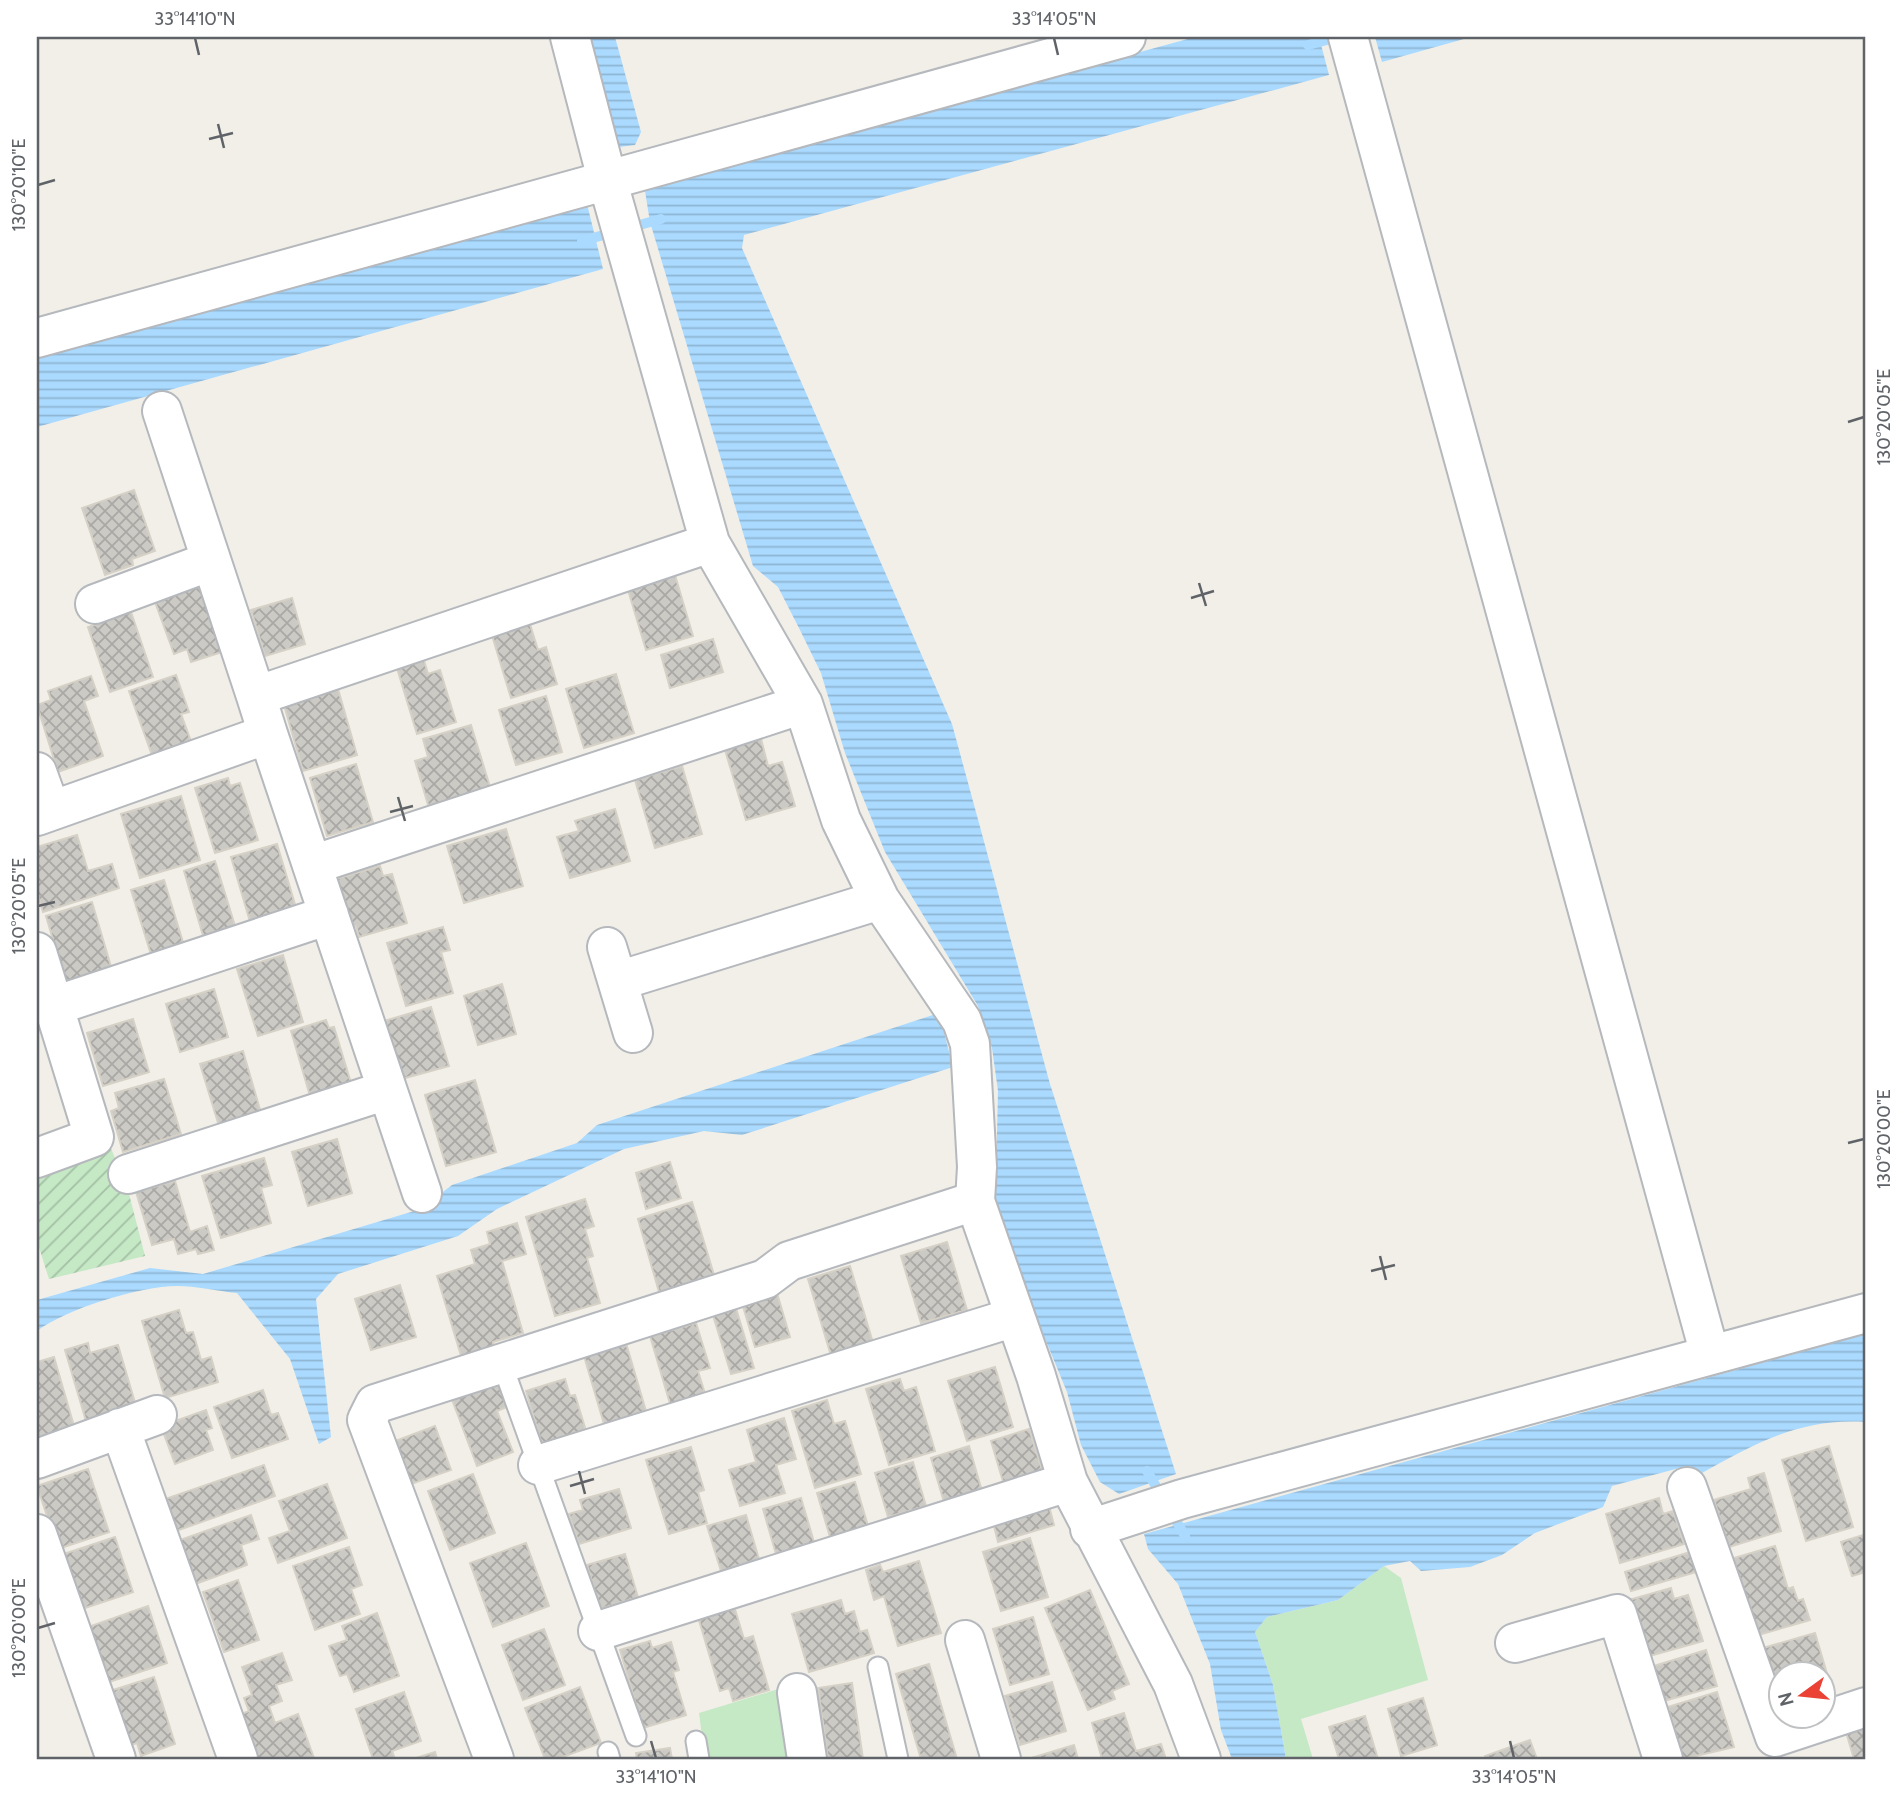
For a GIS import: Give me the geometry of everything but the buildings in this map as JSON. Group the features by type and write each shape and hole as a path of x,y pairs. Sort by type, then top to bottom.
{"street":[{"path":"570,37 607,179 710,543 803,704 841,820 880,900 966,1033 976,1167 975,1201 1068,1482 1090,1529 1173,1684 1201,1759"},
{"path":"37,338 1126,37"},
{"path":"1350,42 1710,1355"},
{"path":"162,411 422,1193"},
{"path":"256,696 710,543"},
{"path":"95,604 211,561"},
{"path":"312,865 803,704"},
{"path":"37,772 44,814 268,734"},
{"path":"633,1033 612,964 880,900"},
{"path":"54,1006 329,915"},
{"path":"37,952 94,1137 37,1158"},
{"path":"128,1174 387,1090"},
{"path":"494,1759 367,1420 376,1404 765,1279 789,1261 975,1201"},
{"path":"1090,1529 1167,1504 1866,1313"},
{"path":"538,1465 1015,1317"},
{"path":"37,1459 157,1415"},
{"path":"120,1428 238,1759"},
{"path":"598,1631 1068,1482"},
{"path":"1687,1487 1775,1737 1866,1707"},
{"path":"37,1534 47,1598 116,1759"},
{"path":"1515,1643 1617,1614 1663,1759"},
{"path":"965,1640 1001,1759"},
{"path":"796,1693 807,1759"}],"lane":[{"path":"502,1364 636,1736"},
{"path":"878,1667 898,1759"}],"green space":[{"path":"110,1146 128,1190 145,1256 49,1279 37,1241 37,1170"},
{"path":"1384,1566 1401,1578 1428,1680 1301,1719 1313,1759 1286,1759 1273,1685 1255,1632 1267,1617 1338,1600"},
{"path":"785,1687 795,1759 705,1759 699,1713"}],"water":[{"path":"590,37 615,37 641,132 635,145 619,147"},
{"path":"1195,37 1319,37 1329,75 744,235 742,248 952,724 1050,1084 1176,1474 1119,1494 1100,1482 1081,1445 1067,1392 995,1217 998,1091 992,1048 978,1006 885,852 845,753 821,673 800,630 778,587 753,566 650,222 645,191 651,186"},
{"path":"1375,37 1471,37 1382,62"},
{"path":"587,204 603,269 37,427 37,359"},
{"path":"939,1013 953,1067 742,1135 704,1131 624,1149 497,1209 458,1236 338,1274 316,1299 331,1437 319,1444 290,1359 237,1293 184,1286 144,1290 84,1307 37,1331 37,1300 150,1268 203,1274 421,1209 452,1185 577,1143 597,1125"},
{"path":"1866,1334 1866,1422 1800,1428 1761,1442 1702,1473 1683,1467 1612,1486 1603,1507 1535,1533 1502,1555 1470,1567 1421,1571 1410,1561 1384,1566 1338,1600 1267,1617 1255,1632 1273,1685 1286,1759 1232,1759 1221,1730 1210,1664 1178,1584 1148,1549 1144,1534"}],"waterway":[{"path":"1308,45 1338,37"},
{"path":"582,241 661,219"},
{"path":"1147,1471 1185,1536"}]}
